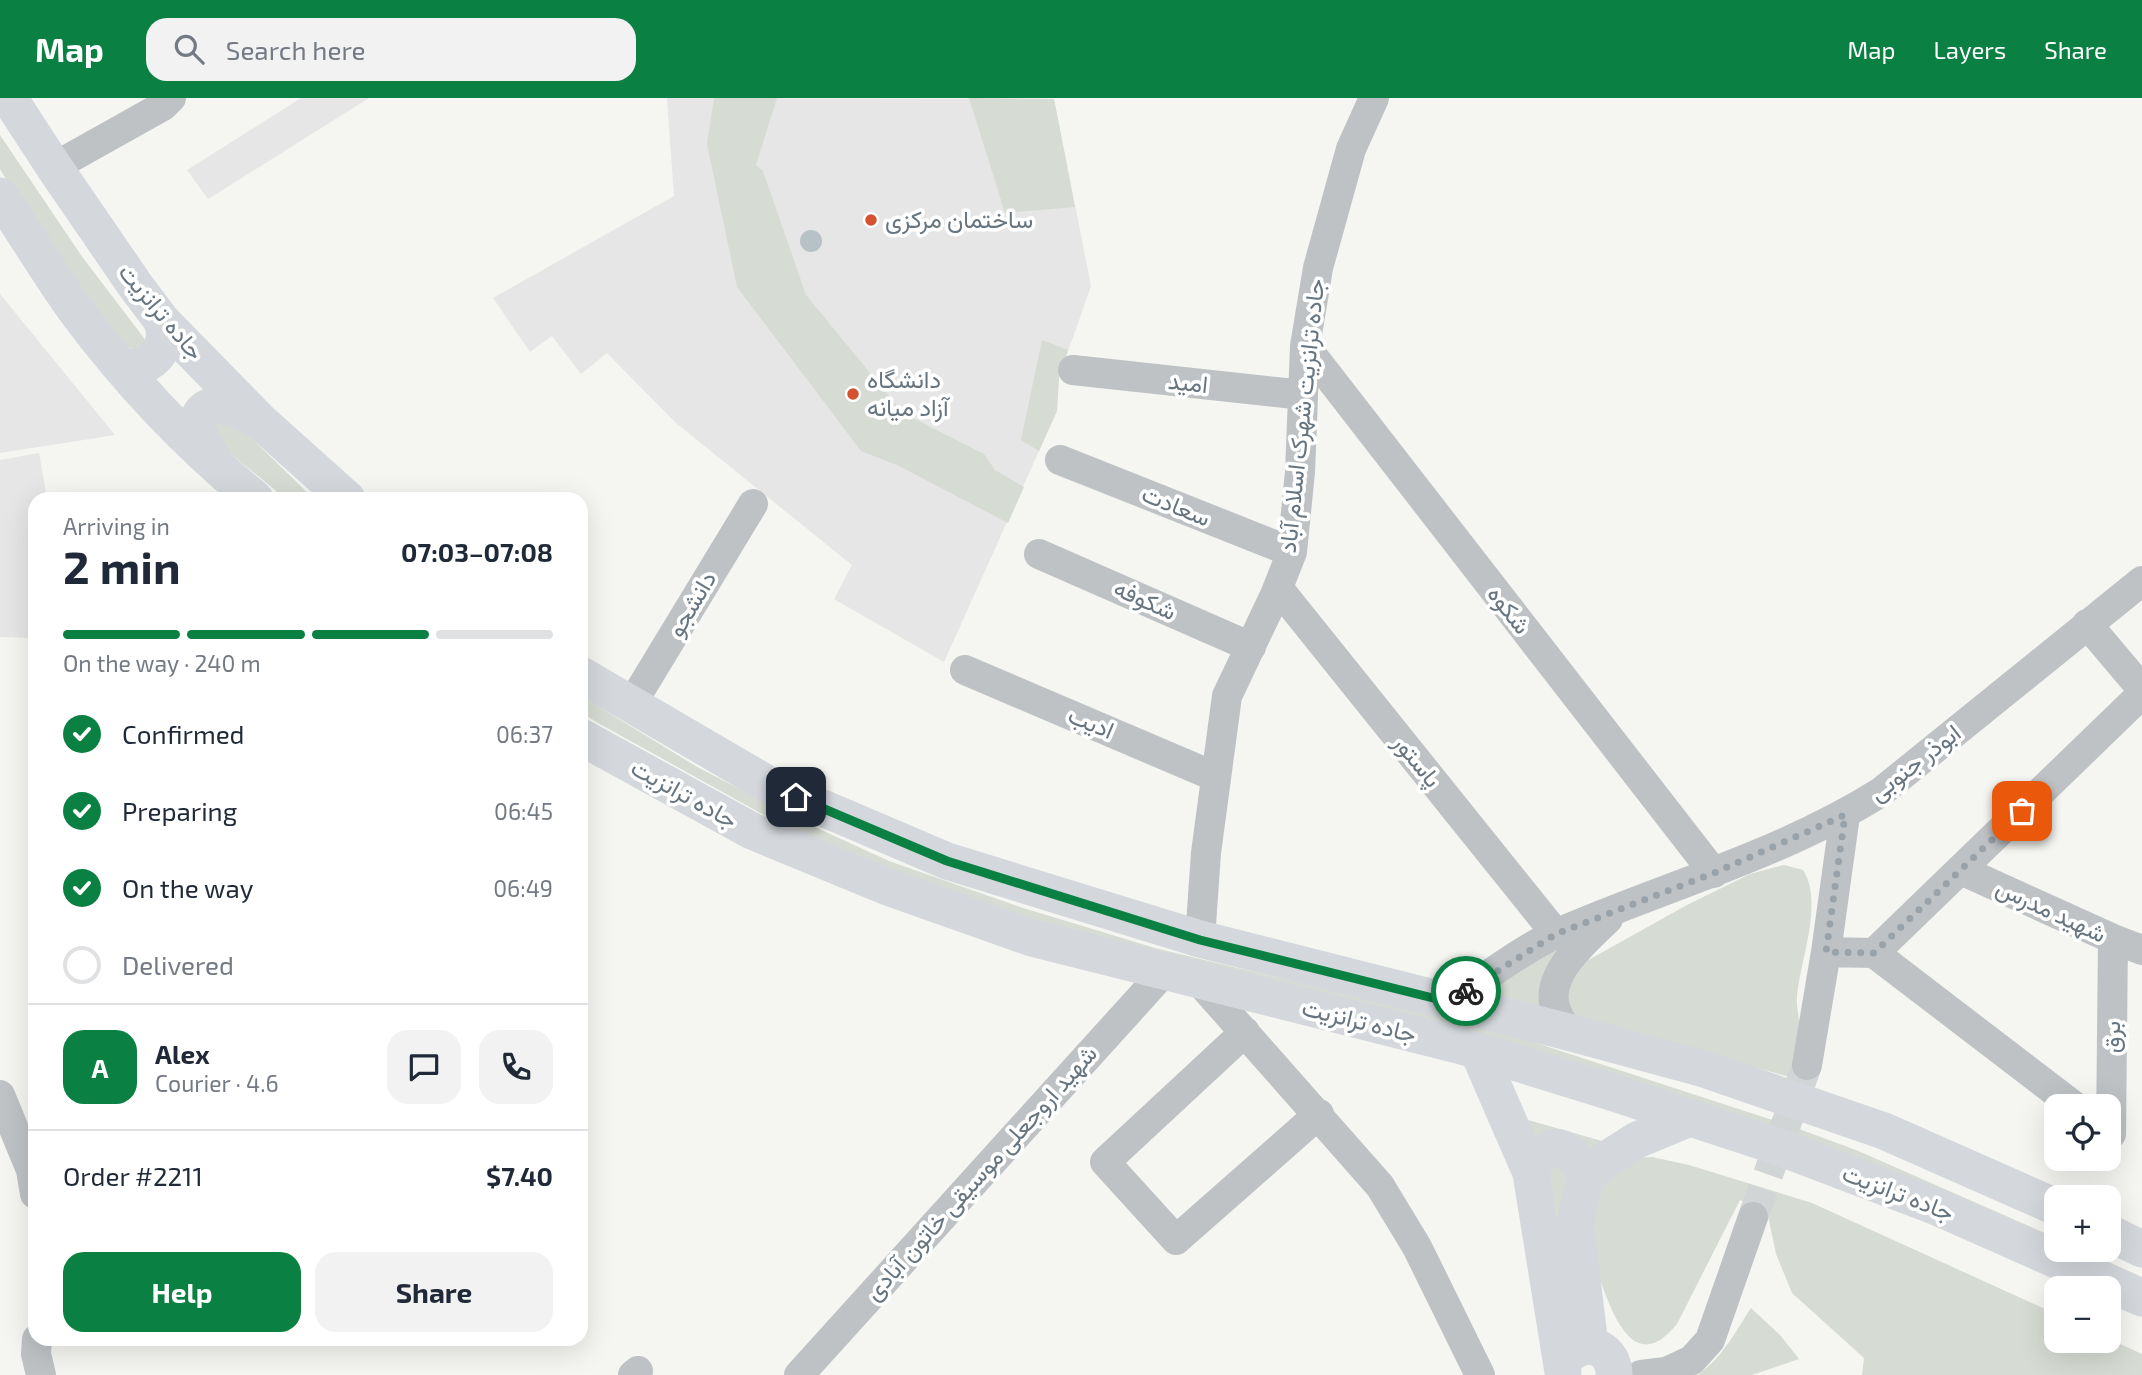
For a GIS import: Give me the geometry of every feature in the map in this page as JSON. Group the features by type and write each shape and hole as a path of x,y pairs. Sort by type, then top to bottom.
{"main road":[{"name":"جاده ترانزیت","path":"12,99 54,167 162,321 260,421 339,492"},
{"path":"0,196 76,311 119,365 164,417 247,492"},
{"path":"119,365 127,368 143,366 156,358 164,344 162,321"},
{"path":"218,468 197,431 200,414 208,408 222,405 260,421"},
{"name":"جاده ترانزیت","path":"588,679 771,786 947,861 1200,940 1569,1032 1704,1069 1884,1131 2044,1202"},
{"name":"جاده ترانزیت","path":"588,741 752,831 885,886 1032,938 1478,1051 1779,1147 1937,1208 2142,1298"},
{"path":"1478,1051 1531,1173 1564,1373"},
{"path":"1619,1368 1575,1223 1586,1177 1604,1161 1637,1140 1690,1118"},
{"path":"1531,1173 1542,1153 1550,1148 1562,1147 1570,1150 1586,1177"},
{"path":"2121,1239 2142,1249"},
{"path":"1564,1373 1566,1358 1577,1348 1619,1368"}],"street":[{"path":"54,167 163,106 171,98"},
{"name":"جاده ترانزیت شهرک اسلام آباد","path":"1200,940 1206,853 1227,696 1292,552 1300,472 1305,346 1318,268 1351,149 1374,98"},
{"name":"شکوه","path":"1305,346 1714,873"},
{"name":"امید","path":"1073,370 1303,395"},
{"name":"سعادت","path":"1060,460 1292,552"},
{"name":"دانشجو","path":"632,705 753,504"},
{"name":"شکوفه","path":"1039,554 1251,646"},
{"name":"ابوذر جنوبی","path":"1449,1002 1556,934 1714,873 1845,815 1881,792 2142,581"},
{"name":"پاستور","path":"1278,588 1556,934"},
{"path":"1874,953 2142,691 2087,624"},
{"name":"ادیب","path":"965,670 1216,777"},
{"path":"1807,1065 1845,815"},
{"name":"شهید مدرس","path":"1961,870 2142,950"},
{"path":"1569,1032 1554,1006 1556,985 1570,957 1618,909"},
{"name":"برق","path":"2111,1094 2113,939"},
{"path":"1826,952 1874,953 2058,1094"},
{"name":"شهید اروجعلی موسیقی خاتون آبادی","path":"799,1375 1164,972"},
{"path":"1199,981 1380,1186 1417,1247 1480,1375"},
{"path":"1245,1032 1105,1162 1175,1240 1318,1115"},
{"path":"0,1095 28,1163"},
{"path":"1619,1368 1666,1372 1692,1360 1710,1340 1753,1217"},
{"path":"37,1346 41,1375"}],"shaded area":[{"path":"301,98 369,98 208,199 187,170"},
{"name":"دانشگاه آزاد میانه","path":"667,98 1054,99 1091,286 1059,377 1057,411 944,662 834,599 852,565 676,423 607,353 581,374 552,336 530,352 493,298 674,196"},
{"path":"714,98 777,98 756,165 763,171 806,295 903,413 984,454 995,470 1024,487 1008,523 897,465 861,451 737,287 707,144"},
{"path":"969,98 1054,99 1075,207 1005,213"},
{"path":"0,135 83,258 144,338 146,343 141,350 129,348 122,343 24,209 0,169"},
{"path":"811,230 819,233 822,241 819,249 811,252 803,249 800,241 803,233"},
{"path":"0,294 115,435 0,453"},
{"path":"1042,340 1068,350 1059,377 1057,411 1039,451 1021,440"},
{"path":"229,416 307,492 277,492 220,445 211,418"},
{"path":"39,453 46,492 28,492 28,638 0,637 0,460"},
{"path":"588,700 699,768 806,823 889,861 1020,907 1155,948 1496,1030 1791,1126 1856,1150 2044,1233 2044,1245 1964,1208 940,891 782,825 598,723 588,717"},
{"path":"1784,865 1803,870 1809,883 1811,898 1809,932 1797,997 1798,1035 1790,1077 1567,1016 1563,1009 1570,981 1583,963 1687,905 1750,874"},
{"path":"1570,935 1546,1017 1469,997"},
{"path":"1528,1120 1609,1143 1597,1153 1536,1146"},
{"path":"1558,1153 1569,1166 1576,1311 1549,1178"},
{"path":"1652,1157 1689,1165 1812,1203 2044,1309 2044,1353 2121,1353 2121,1344 2142,1354 2142,1375 1862,1375 1864,1358 1792,1293 1776,1254 1767,1211 1740,1200 1677,1324 1663,1338 1651,1344 1640,1343 1631,1338 1615,1316 1594,1265 1589,1241 1605,1172 1633,1158"},
{"path":"2082,1262 2109,1262 2142,1277 2142,1289 2121,1279 2121,1276 2113,1276"},
{"path":"1751,1308 1780,1335 1799,1359 1752,1375 1697,1375 1721,1353"}],"tunnel":[{"path":"1753,1217 1807,1065"}],"way so far":[{"path":"1466,991 1556,934 1714,873 1845,815 1826,952 1874,953 2022,811"}],"place":[{"name":"ساختمان مرکزی","path":"871,220"},
{"name":"دانشگاه آزاد میانه","path":"853,394"}],"route":[{"path":"796,797 947,861 1200,940 1449,1002 1466,991"}]}
